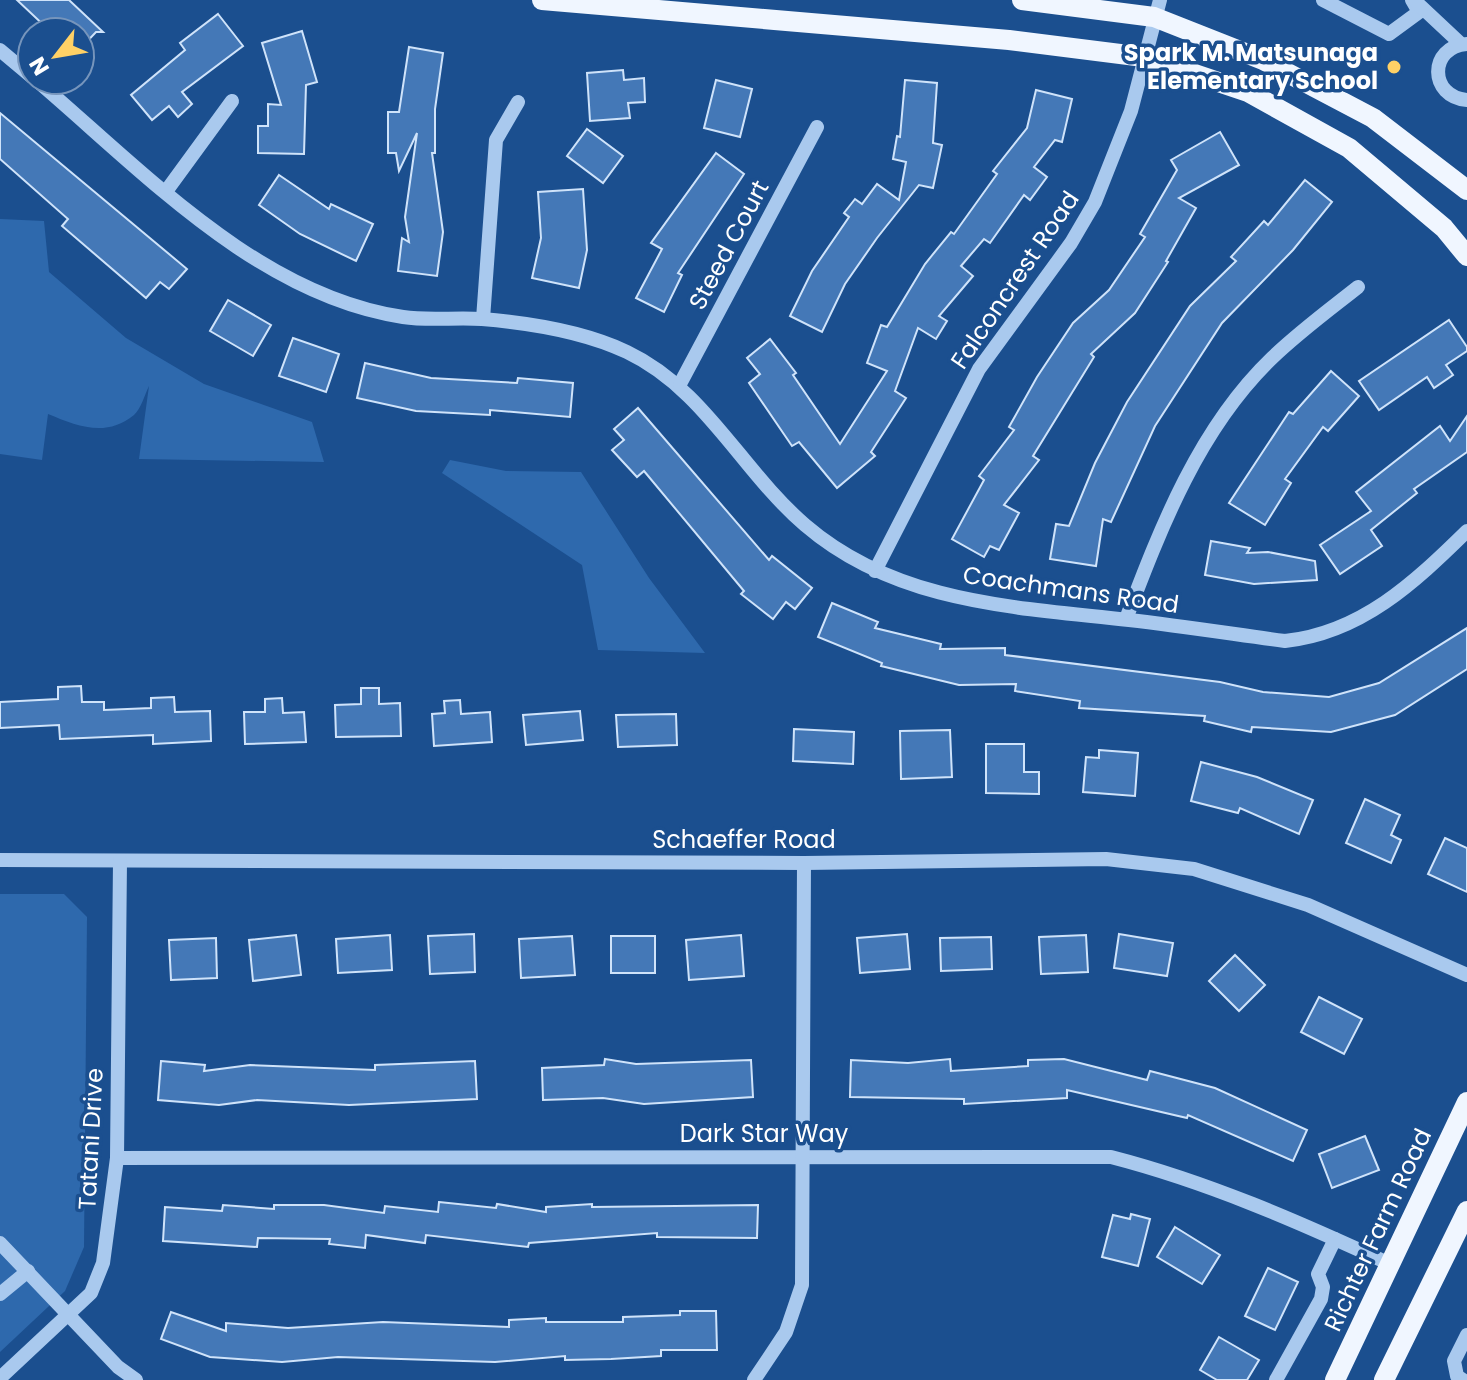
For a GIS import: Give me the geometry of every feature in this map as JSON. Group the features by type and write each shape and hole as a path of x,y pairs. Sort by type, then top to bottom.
{"main road":[{"path":"542,0 618,3 1009,40 1144,57 1248,92 1349,148 1444,228 1467,256"},
{"path":"1022,0 1157,8 1373,118 1467,190"},
{"name":"Richter Farm Road","path":"1335,1380 1467,1102"},
{"path":"1384,1380 1467,1211"}],"street":[{"path":"1323,0 1389,34 1419,12 1413,0"},
{"path":"1413,0 1464,44 1442,55 1437,73 1443,90 1450,96 1467,100"},
{"name":"Falconcrest Road","path":"875,571 979,369 1071,243 1095,202 1131,111 1157,8"},
{"name":"Coachmans Road","path":"0,50 16,63"},
{"name":"Coachmans Road","path":"55,96 265,269 315,294 403,317 483,319 585,335 629,353 680,384 758,476 806,526 875,571 925,590 984,604 1126,619 1285,641 1318,637 1352,623 1422,575 1467,531"},
{"path":"167,190 232,101"},
{"path":"483,319 496,140 518,102"},
{"name":"Steed Court","path":"680,384 817,127"},
{"path":"1126,619 1158,536 1199,454 1242,393 1271,359 1358,287"},
{"name":"Schaeffer Road","path":"0,860 804,863 1106,859 1194,869 1308,905 1467,975"},
{"name":"Tatani Drive","path":"0,1378 91,1293 103,1263 117,1158 120,861"},
{"path":"754,1380 786,1332 802,1285 804,863"},
{"name":"Dark Star Way","path":"117,1158 1111,1157 1164,1170 1390,1264"},
{"path":"1276,1380 1321,1299 1323,1287 1318,1274 1335,1239"},
{"path":"0,1243 69,1316 136,1380"},
{"path":"0,1294 28,1271"},
{"path":"1463,1380 1450,1374 1467,1335"}],"shaded area":[{"path":"0,219 44,221 49,272 126,338 204,384 312,422 324,462 139,459 149,386 134,415 113,426 91,428 48,414 42,460 0,454"},
{"path":"450,460 506,471 581,472 649,578 705,653 598,650 582,565 442,473"},
{"path":"0,894 64,894 87,917 84,1247 65,1291 0,1352"}],"building":[{"path":"17,0 69,0 86,16 34,16"},
{"path":"218,14 243,46 182,92 192,104 178,117 169,106 152,120 131,95 185,50 180,43"},
{"path":"302,31 317,82 306,85 304,154 258,153 258,126 268,126 268,104 281,105 262,43"},
{"path":"409,47 443,53 435,109 435,153 432,153 443,232 437,276 398,271 402,238 409,242 405,217 417,133 399,171 396,153 388,153 388,112 399,112"},
{"path":"623,70 624,80 644,78 645,102 628,103 630,118 590,121 587,73"},
{"path":"716,80 752,89 740,137 704,128"},
{"path":"905,80 937,83 933,143 942,145 933,188 919,185 877,238 845,284 822,332 790,316 812,271 849,217 844,213 855,199 862,204 877,184 899,200 906,162 893,159 897,136 900,137"},
{"path":"1036,90 1072,99 1062,142 1055,140 1034,167 1047,177 1030,200 1024,195 990,243 984,239 961,266 973,276 939,316 947,321 936,339 918,328 895,391 906,398 871,452 875,456 837,488 799,442 792,446 749,383 760,374 747,358 770,339 796,373 793,375 840,444 887,371 867,363 881,325 887,327 925,264 951,232 954,234 997,174 993,171 1027,128"},
{"path":"0,113 187,269 169,289 160,282 146,298 62,226 68,219 0,159"},
{"path":"587,129 623,156 603,183 567,156"},
{"path":"1220,132 1239,165 1179,198 1196,208 1168,262 1135,313 1091,354 1094,357 1033,456 1039,460 1004,505 1019,513 999,550 990,546 984,557 952,539 984,480 979,476 1014,430 1009,427 1037,377 1073,323 1109,290 1145,237 1140,234 1177,170 1171,160"},
{"path":"716,153 744,174 678,273 682,275 664,312 636,298 662,249 651,243"},
{"path":"279,175 329,209 331,204 373,224 356,261 300,234 259,205"},
{"path":"1305,180 1332,202 1293,250 1222,323 1155,426 1111,522 1103,519 1096,566 1050,559 1056,524 1069,526 1095,463 1127,402 1190,306 1236,261 1231,257 1264,221 1268,225"},
{"path":"583,189 587,250 579,288 532,278 541,238 538,192"},
{"path":"228,300 271,325 253,356 210,331"},
{"path":"1449,320 1467,347 1467,351 1446,365 1453,375 1434,388 1427,377 1379,410 1359,381"},
{"path":"293,338 339,354 326,392 279,376"},
{"path":"365,363 431,378 517,383 518,378 573,383 570,417 490,410 490,415 416,411 357,398"},
{"path":"1331,371 1359,396 1328,431 1323,427 1285,479 1291,483 1265,525 1229,503 1289,412 1293,414"},
{"path":"638,408 769,560 772,556 812,588 795,609 786,602 773,619 741,594 744,591 644,471 637,477 612,450 624,440 614,429"},
{"path":"1467,416 1467,452 1414,489 1417,493 1371,530 1382,546 1340,574 1320,545 1371,511 1356,492 1440,426 1450,441"},
{"path":"1211,541 1250,548 1247,553 1268,552 1315,561 1317,580 1254,584 1205,575"},
{"path":"832,603 878,622 875,628 941,644 940,649 1005,648 1005,655 1220,682 1263,692 1329,697 1379,683 1467,628 1467,669 1395,715 1331,732 1252,727 1251,732 1204,721 1205,716 1079,708 1080,701 1015,691 1016,684 959,685 881,666 882,663 818,637"},
{"path":"81,686 82,702 104,702 104,710 151,708 151,698 174,697 175,712 210,711 211,741 153,744 153,735 60,739 59,725 0,728 0,702 58,699 58,687"},
{"path":"361,688 379,688 379,704 400,703 401,736 336,737 335,705 361,704"},
{"path":"282,698 283,713 304,712 306,742 245,744 244,712 265,712 265,699"},
{"path":"460,700 461,714 490,712 492,742 434,746 432,714 445,713 444,701"},
{"path":"580,711 583,740 526,745 523,715"},
{"path":"676,714 677,745 618,747 616,715"},
{"path":"794,729 854,732 853,764 793,761"},
{"path":"950,730 952,777 901,779 900,731"},
{"path":"986,744 1024,744 1024,772 1039,772 1039,794 986,793"},
{"path":"1099,750 1138,753 1135,796 1083,792 1086,757 1099,758"},
{"path":"1201,762 1257,777 1313,800 1299,834 1240,808 1238,813 1191,801"},
{"path":"1365,799 1400,815 1391,835 1401,840 1391,863 1346,843"},
{"path":"1445,838 1467,848 1467,892 1428,874"},
{"path":"474,934 475,972 430,974 428,936"},
{"path":"907,934 910,969 860,973 857,938"},
{"path":"1119,934 1173,943 1167,976 1114,968"},
{"path":"296,935 301,975 253,981 249,940"},
{"path":"390,935 392,970 338,973 336,939"},
{"path":"741,935 744,976 689,980 686,940"},
{"path":"1086,935 1088,972 1041,974 1039,937"},
{"path":"572,936 575,975 521,978 519,939"},
{"path":"611,936 655,936 655,973 611,973"},
{"path":"991,937 992,969 941,971 940,938"},
{"path":"216,938 217,978 171,980 169,940"},
{"path":"1235,955 1265,985 1239,1011 1209,981"},
{"path":"1319,997 1362,1019 1344,1054 1301,1032"},
{"path":"605,1059 636,1064 751,1060 753,1097 644,1104 603,1098 543,1100 542,1068 604,1065"},
{"path":"950,1059 951,1071 1028,1066 1028,1060 1064,1059 1147,1080 1150,1071 1215,1088 1307,1130 1293,1161 1188,1115 1187,1118 1067,1090 1067,1098 964,1104 964,1099 850,1097 851,1060 908,1063"},
{"path":"161,1061 205,1065 204,1071 250,1065 375,1070 375,1065 475,1061 477,1099 349,1105 257,1100 219,1105 158,1100"},
{"path":"1365,1136 1379,1170 1332,1188 1319,1154"},
{"path":"439,1202 496,1208 497,1204 546,1212 546,1207 592,1204 592,1207 758,1205 757,1238 657,1237 657,1233 529,1243 528,1247 426,1235 425,1243 366,1235 365,1248 329,1244 330,1239 258,1238 257,1247 163,1241 165,1207 222,1211 223,1205 274,1209 274,1205 324,1205 384,1213 385,1206 438,1212"},
{"path":"1131,1214 1150,1219 1138,1266 1102,1257 1113,1215 1130,1219"},
{"path":"1175,1227 1220,1255 1202,1284 1157,1257"},
{"path":"1268,1268 1298,1282 1275,1330 1245,1316"},
{"path":"680,1311 716,1311 717,1350 661,1350 661,1356 611,1359 565,1360 565,1356 495,1362 338,1357 282,1362 210,1357 161,1339 171,1312 226,1331 226,1323 288,1328 383,1322 509,1327 509,1320 546,1318 546,1322 623,1322 623,1317 680,1315"},
{"path":"1219,1337 1259,1360 1247,1380 1217,1380 1200,1370"}],"place":[{"name":"Spark M. Matsunaga Elementary School","path":"1394,67"}]}
